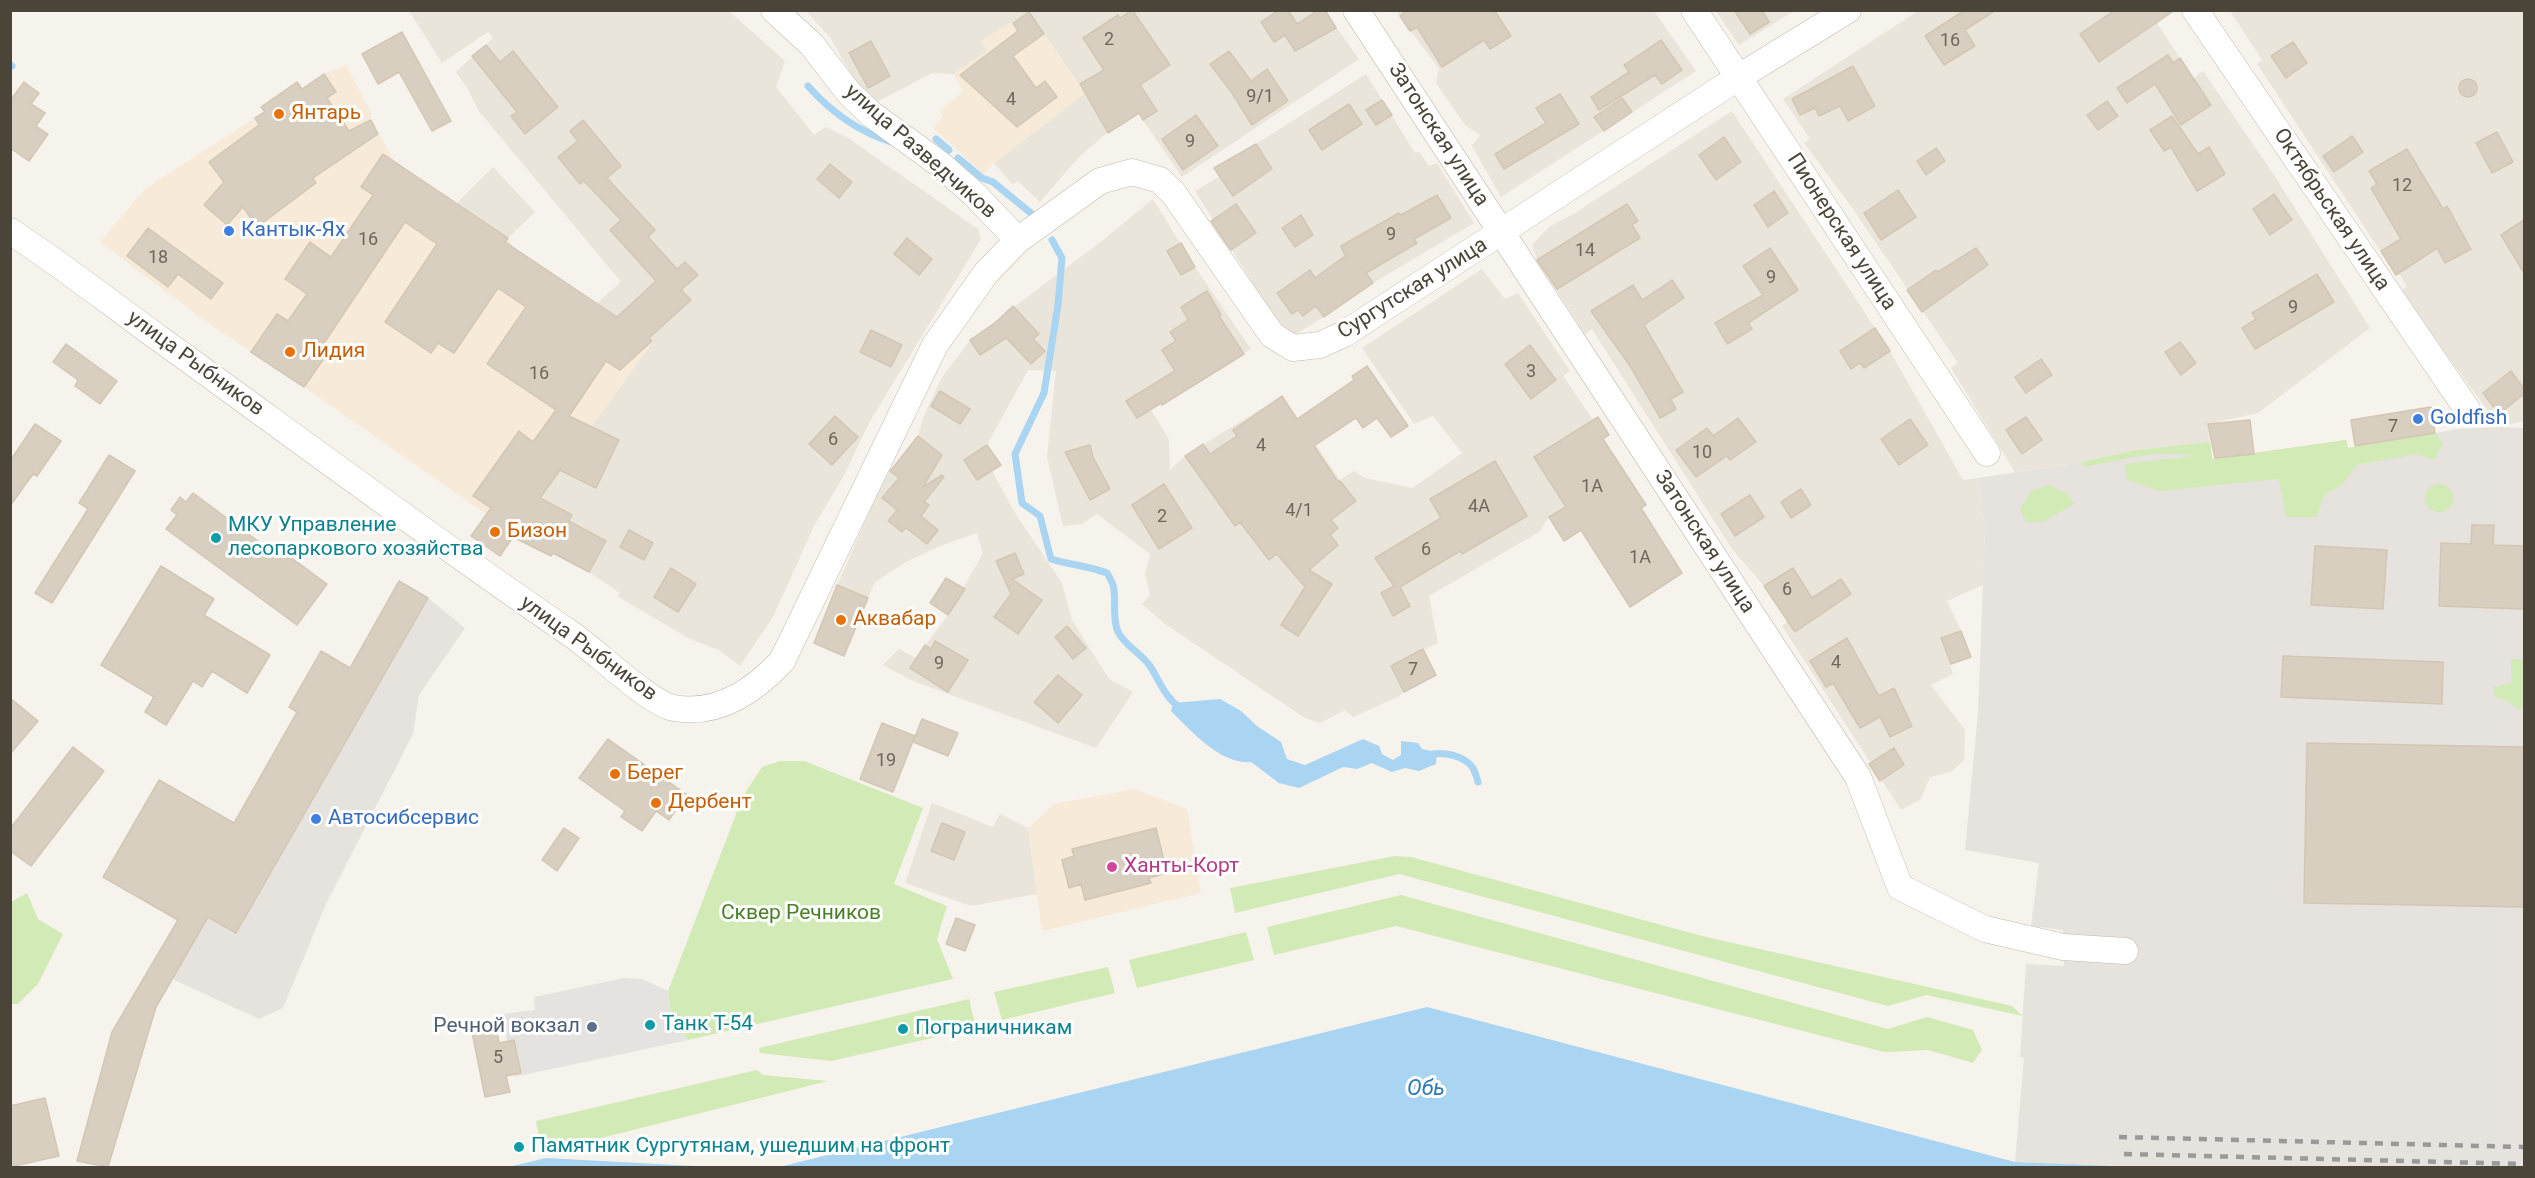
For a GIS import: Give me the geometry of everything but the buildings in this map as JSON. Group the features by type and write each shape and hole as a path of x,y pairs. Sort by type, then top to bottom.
{"street":[{"name":"улица Разведчиков","path":"774,10 812,45 849,93 871,114 940,165 974,194 1018,240"},
{"name":"Затонская улица","path":"1356,10 1858,777 1900,887 1985,929 2063,947 2125,951"},
{"name":"Пионерская улица","path":"1694,10 1988,453"},
{"name":"Сургутская улица","path":"1018,240 1100,181 1132,172 1160,180 1174,194 1272,335 1293,348 1320,345 1344,334 1739,77 1848,10"},
{"name":"Октябрьская улица","path":"2195,10 2467,409"},
{"name":"улица Рыбников","path":"10,231 477,570 587,645 651,697 674,708 709,708 742,697 764,680 782,661 935,345 986,273 1018,240"}],"shaded area":[{"path":"1313,10 1315,12 1325,11 1359,59 1182,177 1138,113 1107,133 1079,157 1040,202 1018,181 1013,185 994,163 1085,93 1029,12 981,41 988,51 954,74 932,73 875,103 859,88 831,39 806,11"},
{"path":"409,11 729,11 785,61 776,87 814,135 826,127 848,138 978,229 981,239 869,423 843,477 814,526 773,617 740,666 719,650 690,639 617,596 620,593 589,572 553,552 551,556 520,539 519,528 653,341 597,303 621,282 478,110 456,72 493,38 488,32 442,63"},
{"path":"1396,11 1654,11 1696,71 1501,197 1472,146 1480,135 1465,125 1436,83 1439,69"},
{"path":"1716,11 1794,11 1739,45"},
{"path":"1918,11 2158,11 2163,18 2157,23 2193,79 2203,71 2276,178 2370,328 2258,413 2208,424 2210,442 2136,450 2081,462 2015,472 1951,368 1958,363 1853,209 1804,143 1810,139 1783,99"},
{"path":"2230,11 2524,11 2524,421 2500,427 2440,346 2402,290 2407,287 2399,273 2396,275 2257,64 2262,60"},
{"path":"1029,12 1085,93 983,174 933,128 943,117 940,110 963,92 954,74 988,51 981,41"},
{"path":"346,65 371,112 371,120 395,162 508,238 515,249 653,341 500,556 471,536 486,514 212,326 100,242 145,189 264,112 261,107 297,82 302,89 324,74"},
{"path":"1366,74 1415,153 1419,151 1429,166 1437,163 1474,223 1373,283 1296,334 1282,330 1195,191 1220,176 1239,155"},
{"path":"1732,111 1890,351 1963,480 1978,478 1985,530 1983,585 1947,601 1961,631 1942,638 1953,674 1931,685 1965,730 1964,760 1951,772 1930,777 1921,799 1901,810 1782,626 1788,621 1764,586 1732,549 1592,329 1585,334 1537,260 1532,245 1550,226 1575,213"},
{"path":"493,167 535,212 508,238 456,204"},
{"path":"1153,199 1195,267 1251,349 1151,410 1169,439 1170,470 1185,456 1282,396 1340,480 1354,471 1365,478 1413,488 1462,453 1433,416 1414,424 1362,348 1482,269 1505,299 1518,293 1570,371 1563,376 1593,420 1534,457 1566,507 1549,517 1539,532 1429,596 1438,643 1391,666 1404,692 1398,697 1353,717 1345,710 1320,723 1305,718 1165,624 1142,604 1150,595 1145,573 1150,554 1097,514 1082,524 1063,526 1047,457 1056,371 1028,370 987,445 1001,465 992,471 1015,513 1062,583 1072,620 1109,679 1133,692 1096,748 913,681 883,665 899,649 916,658 948,615 983,553 977,533 940,546 906,562 875,582 868,598 837,585 881,486 918,436 923,418 941,379 970,340 1098,244"},
{"path":"2524,428 2524,1167 2134,1168 2015,1162 2024,1058 2020,1057 2026,964 2064,966 2063,930 2031,926 2039,863 1965,850 1978,712 1985,530 1978,478 2081,462 2136,450 2210,442 2212,459 2346,440 2348,448 2458,429"},
{"name":"Автосибсервис","path":"399,581 428,598 465,628 419,695 413,734 326,904 283,1008 259,1019 172,979"},
{"path":"1134,789 1187,809 1201,893 1042,931 1028,828 1054,804"},
{"path":"932,803 993,827 1000,814 1028,828 1037,894 971,906 905,883"},
{"name":"Речной вокзал","path":"624,978 642,979 668,991 671,1012 688,1040 514,1077 502,1014 535,1010 534,997"}],"green space":[{"path":"2435,433 2443,444 2434,460 2416,454 2357,465 2342,485 2325,494 2316,517 2286,517 2279,479 2158,491 2127,480 2125,464 2195,456 2153,455 2084,467 2081,462 2136,450 2210,442 2212,459 2346,440 2348,448"},
{"path":"2439,484 2449,488 2453,498 2449,508 2439,512 2429,508 2425,498 2429,488"},
{"path":"2049,485 2066,493 2074,504 2043,522 2027,522 2020,509 2031,491"},
{"path":"2511,659 2524,660 2524,705 2519,710 2507,701 2494,696 2494,687 2512,683"},
{"name":"Сквер Речников","path":"780,761 804,761 923,808 894,884 947,906 937,939 953,979 688,1040 671,1012 668,991 743,796 762,767"},
{"path":"1395,856 1411,857 1702,936 2012,1006 2023,1016 1926,995 1888,1006 1399,874 1235,913 1230,888"},
{"path":"27,893 38,919 63,934 38,984 18,1004 11,1004 11,902"},
{"path":"1401,895 1888,1029 1927,1017 1973,1030 1982,1050 1973,1063 1928,1050 1884,1052 1396,926 1274,955 1267,927"},
{"path":"1246,932 1254,960 1137,988 1129,960"},
{"path":"1108,967 1115,993 1002,1020 994,992"},
{"path":"969,999 976,1028 831,1061 760,1053 759,1048"},
{"path":"757,1070 763,1075 828,1081 542,1153 536,1121"}],"water":[{"path":"1220,699 1241,711 1257,726 1281,742 1287,759 1305,765 1363,739 1379,746 1382,754 1393,760 1401,755 1401,741 1418,743 1422,749 1437,752 1436,764 1419,771 1405,768 1392,772 1372,763 1357,769 1343,767 1299,788 1279,783 1251,762 1229,758 1207,745 1171,711 1173,703"},
{"name":"Обь","path":"1427,1007 2015,1162 2134,1167 779,1167"},
{"path":"546,1158 713,1167 508,1167"}],"waterway":[{"path":"808,86 847,120 870,134 894,143"},
{"path":"936,139 949,150"},
{"path":"958,158 982,178 993,182 1032,214"},
{"path":"1052,240 1062,258 1058,305 1044,393 1015,454 1022,503 1040,516 1051,559 1107,573 1114,588 1118,632 1146,661 1166,693 1179,707"},
{"path":"1428,755 1446,754 1464,760 1473,768 1478,782"}],"railway":[{"path":"2119,1137 2524,1147"},
{"path":"2124,1154 2524,1164"}],"place":[{"name":"Янтарь","path":"279,114"},
{"name":"Кантык-Ях","path":"229,231"},
{"name":"Лидия","path":"290,352"},
{"name":"Goldfish","path":"2418,419"},
{"name":"Бизон","path":"495,532"},
{"name":"МКУ Управление лесопаркового хозяйства","path":"216,538"},
{"name":"Аквабар","path":"841,620"},
{"name":"Берег","path":"615,774"},
{"name":"Дербент","path":"656,803"},
{"name":"Автосибсервис","path":"316,819"},
{"name":"Ханты-Корт","path":"1112,867"},
{"name":"Танк Т-54","path":"650,1025"},
{"name":"Речной вокзал","path":"592,1027"},
{"name":"Пограничникам","path":"903,1029"},
{"name":"Памятник Сургутянам, ушедшим на фронт","path":"519,1147"}]}
